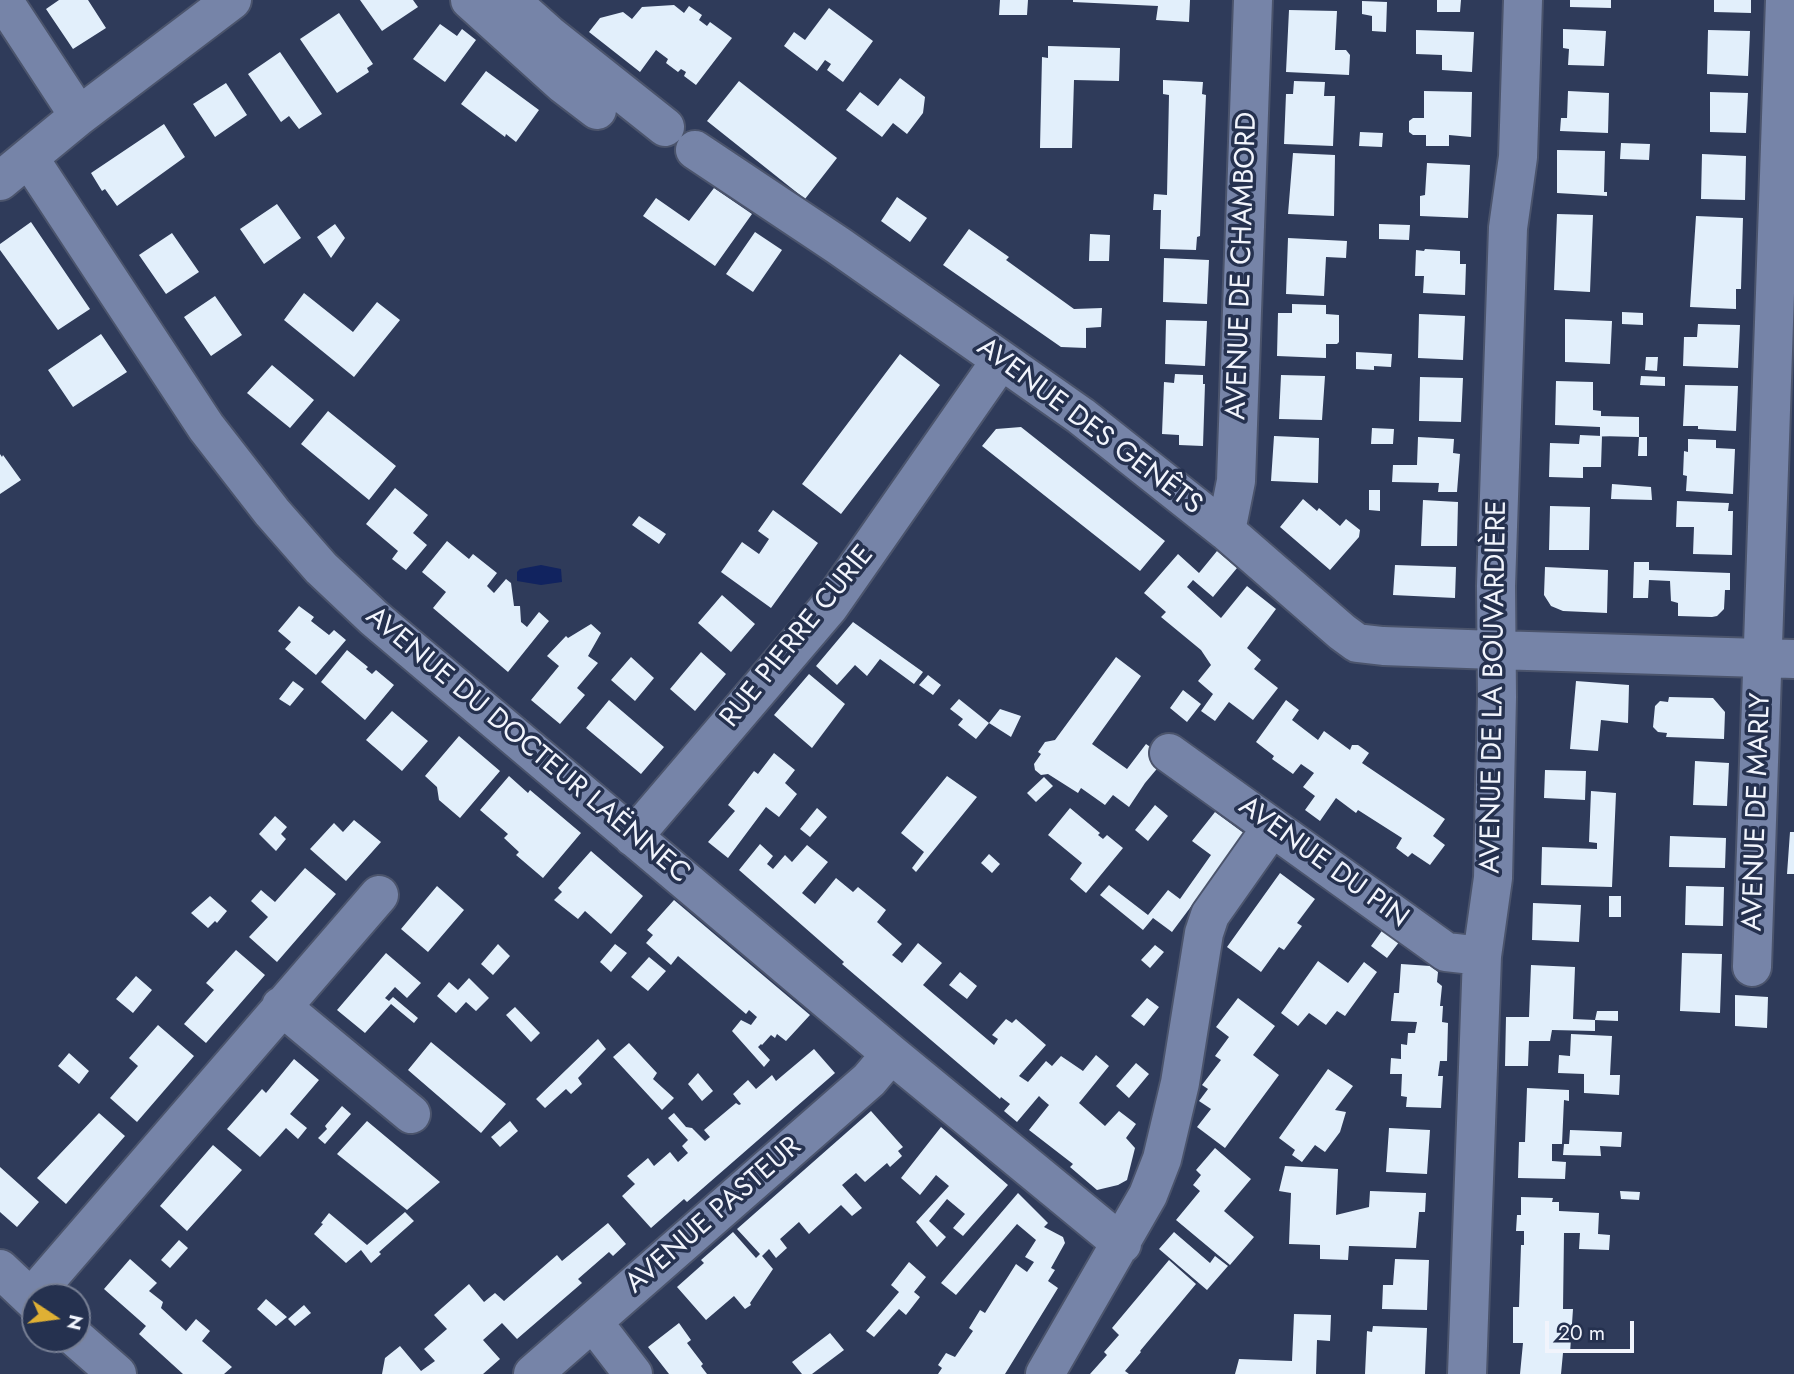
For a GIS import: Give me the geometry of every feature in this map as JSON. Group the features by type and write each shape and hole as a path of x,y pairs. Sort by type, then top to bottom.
{"street":[{"path":"14,170 79,116 232,0"},
{"path":"470,0 563,84 597,110"},
{"name":"AVENUE DES GENÊTS","path":"510,0 548,34 680,139 839,246 1082,416 1226,531 1357,643 1778,658"},
{"name":"AVENUE DE CHAMBORD","path":"1226,531 1236,481 1253,0"},
{"name":"AVENUE DE LA BOUVARDIÈRE","path":"1467,1374 1482,956 1493,878 1497,697 1495,650 1508,228 1518,157 1523,0"},
{"name":"AVENUE DE MARLY","path":"1752,967 1778,658 1785,0"},
{"path":"5,10 79,116"},
{"name":"AVENUE DU DOCTEUR LAËNNEC","path":"14,170 206,427 272,512 321,568 374,618 633,837 1122,1244"},
{"name":"RUE PIERRE CURIE","path":"633,837 829,607 1001,360"},
{"name":"AVENUE DU PIN","path":"1170,753 1446,952 1482,956"},
{"path":"1045,1374 1148,1195 1161,1159 1180,1083 1204,933 1210,915 1272,827"},
{"path":"47,1283 281,1006 379,895"},
{"path":"281,1006 411,1115"},
{"name":"AVENUE PASTEUR","path":"533,1374 869,1080 891,1054"},
{"path":"0,1269 21,1289"},
{"path":"593,1322 633,1374"},
{"path":"91,1351 117,1374"}],"water":[{"path":"541,565 561,569 562,582 541,585 517,581 517,572 520,569"}],"building":[{"path":"59,0 88,0 106,28 73,49 46,9"},
{"path":"360,0 413,0 418,7 382,31"},
{"path":"1000,0 1028,0 1027,15 999,15"},
{"path":"1073,0 1190,0 1189,22 1156,20 1158,6"},
{"path":"1437,0 1461,0 1460,12 1437,12"},
{"path":"1570,0 1611,0 1611,8 1570,7"},
{"path":"1714,0 1751,0 1751,13 1714,12"},
{"path":"1362,1 1387,2 1386,32 1372,31 1372,16 1362,14"},
{"path":"674,5 684,13 689,6 702,15 699,20 707,26 710,22 732,38 696,85 684,76 686,72 681,69 678,72 666,63 668,59 656,50 640,72 589,32 600,18 623,12 632,19 642,7"},
{"path":"829,8 873,41 843,82 827,70 831,64 825,60 817,71 784,46 794,32 805,40"},
{"path":"1289,10 1337,11 1335,50 1346,50 1350,55 1349,75 1286,72"},
{"path":"339,13 373,64 367,68 369,72 337,93 300,39"},
{"path":"440,24 457,36 462,29 476,40 445,82 413,59"},
{"path":"1563,29 1606,31 1604,66 1568,65 1569,49 1563,48"},
{"path":"1416,30 1474,32 1472,72 1442,70 1442,55 1416,54"},
{"path":"1708,30 1750,31 1748,76 1707,74"},
{"path":"1048,46 1120,48 1119,81 1074,80 1072,148 1040,148 1042,57 1048,58"},
{"path":"280,52 322,114 299,129 289,116 281,122 248,74"},
{"path":"486,71 539,110 516,142 506,134 505,137 461,104"},
{"path":"900,78 925,97 923,113 907,134 893,123 882,137 846,110 860,92 878,106"},
{"path":"1163,80 1203,82 1202,94 1206,95 1200,236 1197,237 1196,250 1160,249 1161,210 1153,210 1154,194 1167,195 1169,95 1163,94"},
{"path":"739,81 837,158 805,199 707,121"},
{"path":"1294,81 1325,82 1324,96 1335,96 1333,146 1284,144 1286,94 1293,94"},
{"path":"226,83 247,115 215,137 193,104"},
{"path":"1424,91 1472,92 1471,137 1449,135 1449,146 1426,146 1426,135 1413,135 1409,132 1409,121 1413,118 1424,118"},
{"path":"1568,91 1609,93 1608,133 1560,131 1561,118 1567,118"},
{"path":"1710,92 1748,93 1746,133 1710,132"},
{"path":"164,124 185,157 117,206 105,189 102,191 91,173"},
{"path":"1360,132 1383,133 1382,147 1359,146"},
{"path":"1621,143 1650,144 1649,160 1620,159"},
{"path":"1557,150 1605,151 1604,192 1607,192 1607,196 1557,193"},
{"path":"1293,153 1335,155 1334,216 1288,214"},
{"path":"1702,154 1746,156 1745,200 1701,199"},
{"path":"1427,163 1470,165 1468,218 1420,216 1420,196 1425,195"},
{"path":"714,188 752,214 715,266 643,216 656,198 689,221"},
{"path":"897,197 927,218 910,242 881,221"},
{"path":"277,204 301,238 264,264 240,229"},
{"path":"1557,214 1593,215 1590,292 1554,290"},
{"path":"1696,216 1743,218 1741,289 1736,289 1736,309 1690,307"},
{"path":"31,222 90,309 58,330 0,250 0,244"},
{"path":"335,224 345,238 331,258 317,237"},
{"path":"1379,224 1410,225 1409,240 1379,239"},
{"path":"969,229 1009,257 1006,260 1074,309 1102,308 1101,327 1086,328 1086,348 1061,347 943,265"},
{"path":"755,232 782,250 753,292 726,274"},
{"path":"172,233 199,272 166,294 139,255"},
{"path":"1090,234 1110,235 1109,261 1089,261"},
{"path":"1288,238 1347,241 1346,258 1326,257 1324,296 1286,294"},
{"path":"1416,250 1460,251 1460,264 1466,264 1465,295 1423,293 1424,276 1415,276"},
{"path":"1164,258 1209,260 1207,304 1163,302"},
{"path":"304,293 353,332 377,302 400,320 354,377 284,320"},
{"path":"215,296 242,335 211,356 184,317"},
{"path":"1292,304 1326,305 1326,314 1339,315 1339,342 1326,344 1326,358 1277,356 1278,313 1292,313"},
{"path":"1622,312 1643,313 1643,325 1622,324"},
{"path":"1419,314 1465,316 1463,360 1418,358"},
{"path":"1565,319 1612,321 1610,364 1565,362"},
{"path":"1166,320 1207,321 1205,366 1165,364"},
{"path":"1698,324 1740,325 1738,368 1683,366 1684,337 1697,337"},
{"path":"101,334 127,372 73,407 48,370"},
{"path":"1356,352 1392,354 1391,367 1356,369"},
{"path":"900,354 940,385 841,514 802,484"},
{"path":"1646,357 1658,357 1657,371 1645,370"},
{"path":"272,365 314,400 290,428 247,393"},
{"path":"1175,374 1203,375 1203,446 1179,445 1179,435 1162,434 1164,382 1174,383"},
{"path":"1281,375 1325,376 1322,420 1279,419"},
{"path":"1641,376 1665,377 1665,386 1640,385"},
{"path":"1420,377 1463,378 1461,422 1419,421"},
{"path":"1556,381 1593,382 1593,410 1601,411 1601,416 1639,417 1639,437 1600,436 1600,427 1555,425"},
{"path":"1685,385 1738,386 1736,431 1683,426"},
{"path":"328,411 396,466 369,500 301,444"},
{"path":"1021,427 1165,541 1140,571 982,446 996,429"},
{"path":"1372,428 1394,429 1393,444 1371,444"},
{"path":"1580,435 1602,436 1601,467 1583,467 1583,478 1549,477 1550,443 1579,444"},
{"path":"1274,436 1319,438 1318,483 1271,481"},
{"path":"1418,437 1454,439 1453,453 1460,454 1457,492 1438,492 1439,483 1392,482 1393,465 1417,465"},
{"path":"1639,437 1647,437 1647,456 1638,456"},
{"path":"1688,439 1716,440 1716,448 1735,449 1733,494 1686,491 1687,476 1683,475 1684,451 1688,452"},
{"path":"0,454 21,480 0,494"},
{"path":"1612,484 1651,487 1652,500 1611,499"},
{"path":"395,488 428,515 413,533 427,545 406,570 392,559 398,551 366,524"},
{"path":"1369,490 1380,490 1380,511 1369,510"},
{"path":"1303,499 1317,511 1319,508 1340,526 1346,519 1360,530 1359,537 1330,570 1280,527"},
{"path":"1423,500 1458,502 1457,546 1421,546"},
{"path":"1677,501 1729,503 1728,511 1733,511 1732,555 1693,554 1694,527 1676,527"},
{"path":"1550,506 1590,507 1589,550 1549,550"},
{"path":"773,510 818,543 771,608 721,572 742,542 759,554 769,539 758,531"},
{"path":"639,516 666,534 659,544 632,525"},
{"path":"447,541 469,559 473,554 497,573 487,586 494,593 506,579 511,583 514,606 520,606 521,622 527,627 539,612 549,621 508,672 433,608 446,592 422,572"},
{"path":"1217,551 1237,568 1213,597 1193,580 1187,587 1221,618 1247,586 1276,609 1247,648 1261,660 1254,669 1278,688 1253,720 1229,702 1215,721 1201,711 1213,694 1198,681 1211,665 1201,650 1161,617 1166,612 1144,593 1178,554 1199,573"},
{"path":"1634,562 1649,562 1649,570 1730,573 1730,590 1725,590 1724,609 1712,617 1678,616 1678,603 1671,601 1670,581 1649,580 1648,598 1633,598"},
{"path":"1395,565 1456,567 1455,598 1393,595"},
{"path":"1545,567 1608,570 1607,613 1563,611 1551,606 1544,595"},
{"path":"722,595 755,624 731,652 698,623"},
{"path":"299,606 314,617 311,621 329,635 334,630 346,640 316,675 285,649 291,642 278,631"},
{"path":"853,622 923,672 914,684 880,659 867,676 855,665 837,685 816,666"},
{"path":"591,624 601,633 588,656 598,663 577,688 585,695 560,724 531,700 559,666 547,656 566,636 568,638"},
{"path":"347,650 368,667 366,669 372,674 376,670 394,685 365,720 321,682"},
{"path":"701,652 726,674 695,711 670,689"},
{"path":"631,657 654,678 635,701 611,680"},
{"path":"1116,657 1141,676 1092,744 1127,769 1146,744 1166,758 1129,807 1113,795 1105,805 1081,788 1078,793 1048,774 1041,775 1035,770 1034,764 1045,742 1055,740"},
{"path":"809,674 845,704 812,748 774,715"},
{"path":"928,675 941,685 933,695 919,685"},
{"path":"293,681 304,689 290,706 279,699"},
{"path":"1576,681 1629,685 1628,723 1601,720 1598,751 1570,749"},
{"path":"1183,690 1201,704 1187,722 1170,708"},
{"path":"1669,697 1713,698 1725,712 1724,739 1666,737 1667,733 1658,732 1653,727 1655,706 1660,701 1668,702"},
{"path":"959,699 989,723 976,739 958,725 963,719 950,709"},
{"path":"609,700 664,747 641,774 586,728"},
{"path":"1286,700 1299,710 1292,720 1318,740 1324,731 1350,750 1352,745 1358,745 1369,753 1362,763 1445,819 1433,836 1445,845 1430,865 1412,853 1408,857 1396,848 1402,838 1358,810 1356,813 1336,798 1320,821 1305,810 1315,796 1303,787 1314,773 1301,764 1293,774 1272,759 1274,756 1256,742"},
{"path":"1000,709 1021,716 1011,737 989,723"},
{"path":"392,711 428,741 402,771 366,740"},
{"path":"459,736 500,771 460,818 439,800 437,787 425,776"},
{"path":"774,753 795,770 785,783 797,794 779,817 766,807 728,858 708,842 735,811 728,805 754,771 758,774"},
{"path":"1695,761 1729,763 1727,806 1693,805"},
{"path":"1545,770 1586,771 1585,800 1544,798"},
{"path":"509,776 581,833 543,878 516,855 519,852 504,838 508,834 480,810"},
{"path":"947,776 977,797 916,872 912,868 924,852 901,833"},
{"path":"1044,777 1053,786 1036,802 1027,793"},
{"path":"1591,791 1616,793 1612,887 1541,885 1542,847 1597,849 1597,843 1589,842"},
{"path":"1155,805 1168,816 1148,841 1135,830"},
{"path":"817,808 827,817 810,837 800,829"},
{"path":"1070,808 1100,833 1098,835 1103,839 1107,835 1123,848 1086,893 1070,879 1082,863 1048,835"},
{"path":"1215,812 1245,834 1172,932 1153,918 1143,930 1100,895 1109,885 1148,915 1168,890 1180,899 1211,855 1192,841"},
{"path":"275,816 287,827 281,834 286,839 276,851 259,834"},
{"path":"354,820 381,842 346,881 310,849 334,823 343,832"},
{"path":"1790,832 1794,832 1794,874 1787,874"},
{"path":"1670,836 1726,838 1725,868 1669,867"},
{"path":"760,844 773,856 767,864 773,869 785,855 792,862 807,845 828,862 802,893 815,904 836,878 853,892 858,887 886,910 877,922 902,944 892,955 902,963 918,943 942,963 923,985 994,1045 998,1039 992,1035 1006,1019 1012,1023 1016,1019 1046,1045 1019,1076 1028,1082 1046,1061 1052,1066 1061,1056 1083,1071 1096,1055 1109,1066 1079,1103 1105,1126 1119,1111 1136,1124 1126,1138 1135,1148 1127,1180 1097,1190 1070,1167 1073,1164 1029,1130 1049,1105 1039,1096 1017,1122 1004,1111 1010,1104 1001,1097 1000,1099 842,964 844,962 739,870"},
{"path":"591,851 643,896 611,934 585,911 578,919 554,900 562,892 558,888"},
{"path":"989,854 1000,864 992,873 981,863"},
{"path":"305,868 336,894 277,962 249,937 268,917 251,901 261,890 275,902"},
{"path":"1280,873 1315,899 1297,923 1302,926 1284,950 1279,947 1261,972 1227,947"},
{"path":"437,886 464,910 428,952 401,929"},
{"path":"1686,886 1724,887 1723,926 1685,925"},
{"path":"210,896 227,911 217,923 215,921 208,928 191,913"},
{"path":"1609,896 1621,896 1621,917 1609,917"},
{"path":"674,900 810,1015 786,1041 777,1034 775,1038 771,1035 758,1047 770,1060 764,1067 732,1031 741,1020 751,1025 757,1017 749,1010 746,1014 678,956 671,965 646,943 653,935 647,930"},
{"path":"1533,903 1581,905 1579,942 1532,940"},
{"path":"1386,925 1403,937 1387,958 1371,946"},
{"path":"498,944 510,956 493,975 481,964"},
{"path":"615,944 627,953 611,972 600,962"},
{"path":"1155,945 1164,952 1150,968 1141,960"},
{"path":"236,950 265,975 206,1043 184,1024 214,990 206,983"},
{"path":"386,953 421,983 407,998 395,987 385,998 389,1001 393,997 418,1018 414,1023 391,1004 365,1033 337,1010"},
{"path":"1682,953 1722,954 1720,1013 1680,1011"},
{"path":"649,957 666,971 648,991 631,977"},
{"path":"1318,961 1348,983 1364,962 1377,972 1345,1016 1337,1011 1326,1025 1309,1013 1298,1026 1281,1013"},
{"path":"1401,964 1430,966 1438,972 1437,982 1442,986 1442,1022 1448,1023 1447,1061 1440,1061 1438,1076 1443,1076 1441,1108 1406,1107 1407,1097 1401,1096 1402,1074 1390,1074 1391,1058 1401,1059 1401,1044 1407,1045 1408,1033 1415,1033 1417,1022 1391,1021 1394,993 1399,993"},
{"path":"1531,965 1575,967 1573,1019 1595,1020 1595,1031 1552,1030 1550,1041 1529,1041 1528,1066 1505,1066 1506,1017 1529,1017"},
{"path":"960,972 977,986 967,999 949,985"},
{"path":"136,976 152,990 133,1013 116,999"},
{"path":"469,978 489,998 476,1011 466,1002 456,1013 437,996 449,982 458,990"},
{"path":"1735,995 1768,997 1767,1028 1735,1026"},
{"path":"1147,998 1159,1007 1144,1026 1131,1016"},
{"path":"1238,998 1275,1026 1253,1055 1279,1075 1225,1148 1197,1127 1211,1109 1199,1101 1208,1089 1202,1085 1221,1060 1215,1056 1229,1037 1216,1027"},
{"path":"515,1007 540,1033 531,1042 506,1015"},
{"path":"1597,1011 1618,1011 1618,1021 1595,1020"},
{"path":"158,1025 194,1056 137,1122 110,1098 138,1066 129,1058"},
{"path":"1571,1034 1612,1036 1610,1075 1620,1075 1619,1095 1584,1093 1584,1074 1558,1073 1559,1055 1570,1056"},
{"path":"598,1039 606,1049 578,1078 582,1084 571,1094 566,1089 545,1108 536,1099"},
{"path":"431,1042 506,1104 481,1133 408,1070"},
{"path":"629,1043 657,1073 653,1079 674,1098 662,1110 613,1057"},
{"path":"814,1049 835,1073 687,1202 684,1199 651,1228 622,1196 635,1184 627,1176 648,1158 654,1166 670,1152 678,1162 688,1153 682,1146 688,1140 668,1118 674,1113 686,1127 692,1128 705,1141 710,1137 704,1130 736,1103 741,1104 733,1094 748,1080 756,1089 772,1075 776,1081"},
{"path":"69,1053 89,1071 79,1084 58,1066"},
{"path":"294,1059 319,1080 290,1114 307,1128 298,1139 286,1128 260,1157 227,1129 262,1089 266,1093"},
{"path":"1136,1063 1149,1074 1129,1098 1116,1086"},
{"path":"1328,1069 1353,1086 1335,1110 1346,1112 1340,1132 1325,1152 1315,1145 1302,1162 1292,1155 1295,1150 1279,1138"},
{"path":"698,1073 713,1091 702,1101 688,1084"},
{"path":"1527,1088 1569,1090 1569,1101 1564,1100 1562,1144 1552,1144 1552,1161 1566,1162 1565,1179 1518,1178 1519,1142 1525,1142"},
{"path":"342,1106 351,1114 325,1144 318,1138"},
{"path":"871,1111 903,1147 898,1151 902,1156 890,1167 887,1163 865,1182 856,1173 842,1185 862,1208 852,1216 841,1205 809,1234 799,1222 780,1239 787,1248 776,1258 769,1249 762,1256 773,1269 751,1305 745,1309 734,1296 706,1320 677,1287 704,1263 701,1260 733,1232 756,1258 760,1254 737,1229"},
{"path":"99,1113 125,1136 66,1204 37,1178"},
{"path":"367,1121 440,1182 407,1210 337,1154"},
{"path":"510,1121 518,1131 500,1147 491,1137"},
{"path":"941,1127 1008,1185 963,1236 953,1228 965,1214 947,1199 929,1221 946,1237 937,1247 916,1222 949,1186 936,1175 920,1195 901,1178"},
{"path":"1389,1128 1430,1130 1427,1174 1386,1172"},
{"path":"1570,1130 1622,1132 1621,1147 1600,1146 1601,1156 1563,1155 1564,1144 1569,1144"},
{"path":"213,1145 242,1170 187,1231 160,1206"},
{"path":"1215,1148 1251,1179 1224,1211 1254,1237 1230,1265 1176,1220 1200,1191 1193,1185 1201,1175 1196,1170"},
{"path":"1285,1166 1338,1169 1336,1215 1369,1207 1370,1191 1426,1193 1425,1212 1419,1212 1416,1248 1349,1246 1348,1260 1320,1259 1320,1245 1289,1244 1291,1193 1279,1191"},
{"path":"0,1167 39,1202 17,1227 0,1212"},
{"path":"1620,1191 1640,1192 1639,1200 1621,1199"},
{"path":"1018,1193 1048,1223 1044,1227 1063,1237 1065,1243 1051,1268 1055,1270 1048,1281 1058,1288 1005,1374 938,1374 942,1368 938,1365 946,1353 955,1357 973,1331 969,1328 980,1310 985,1313 1016,1264 1027,1272 1034,1262 1025,1257 1036,1240 1017,1224 956,1295 941,1283"},
{"path":"1521,1197 1553,1198 1552,1202 1559,1202 1559,1211 1599,1213 1598,1234 1610,1235 1609,1250 1579,1249 1580,1233 1564,1233 1563,1309 1573,1309 1570,1353 1563,1353 1561,1374 1520,1374 1523,1343 1513,1343 1513,1307 1519,1307 1521,1245 1524,1245 1524,1231 1516,1231 1517,1215 1521,1215"},
{"path":"405,1212 414,1221 379,1252 381,1254 371,1263 361,1250 346,1263 314,1234 329,1213 367,1245"},
{"path":"608,1223 626,1244 613,1256 609,1252 578,1279 582,1283 517,1339 502,1323 483,1340 500,1359 483,1374 382,1374 385,1358 400,1346 421,1371 435,1361 424,1349 447,1329 434,1315 469,1284 484,1302 495,1293 504,1301 557,1255 562,1261"},
{"path":"1174,1232 1210,1263 1215,1256 1228,1266 1207,1290 1159,1249"},
{"path":"179,1240 188,1248 170,1268 161,1260"},
{"path":"130,1259 157,1283 149,1291 163,1302 161,1308 186,1331 196,1319 210,1331 202,1341 232,1367 224,1374 183,1374 139,1334 146,1326 104,1289"},
{"path":"1395,1259 1429,1260 1427,1310 1382,1309 1383,1285 1393,1285"},
{"path":"1169,1260 1196,1284 1125,1371 1129,1374 1090,1374 1107,1355 1104,1352 1119,1335 1112,1328"},
{"path":"909,1262 926,1277 914,1292 920,1297 906,1315 899,1309 874,1337 866,1331 899,1292 891,1285"},
{"path":"266,1299 287,1317 276,1326 257,1309"},
{"path":"304,1305 311,1313 295,1326 288,1319"},
{"path":"1294,1314 1331,1315 1330,1341 1317,1340 1316,1374 1235,1374 1239,1359 1292,1361"},
{"path":"679,1323 691,1340 687,1343 707,1374 669,1374 648,1347"},
{"path":"1373,1326 1427,1328 1425,1374 1365,1374 1367,1331 1372,1332"},
{"path":"830,1333 844,1350 812,1374 802,1374 792,1362"}]}
